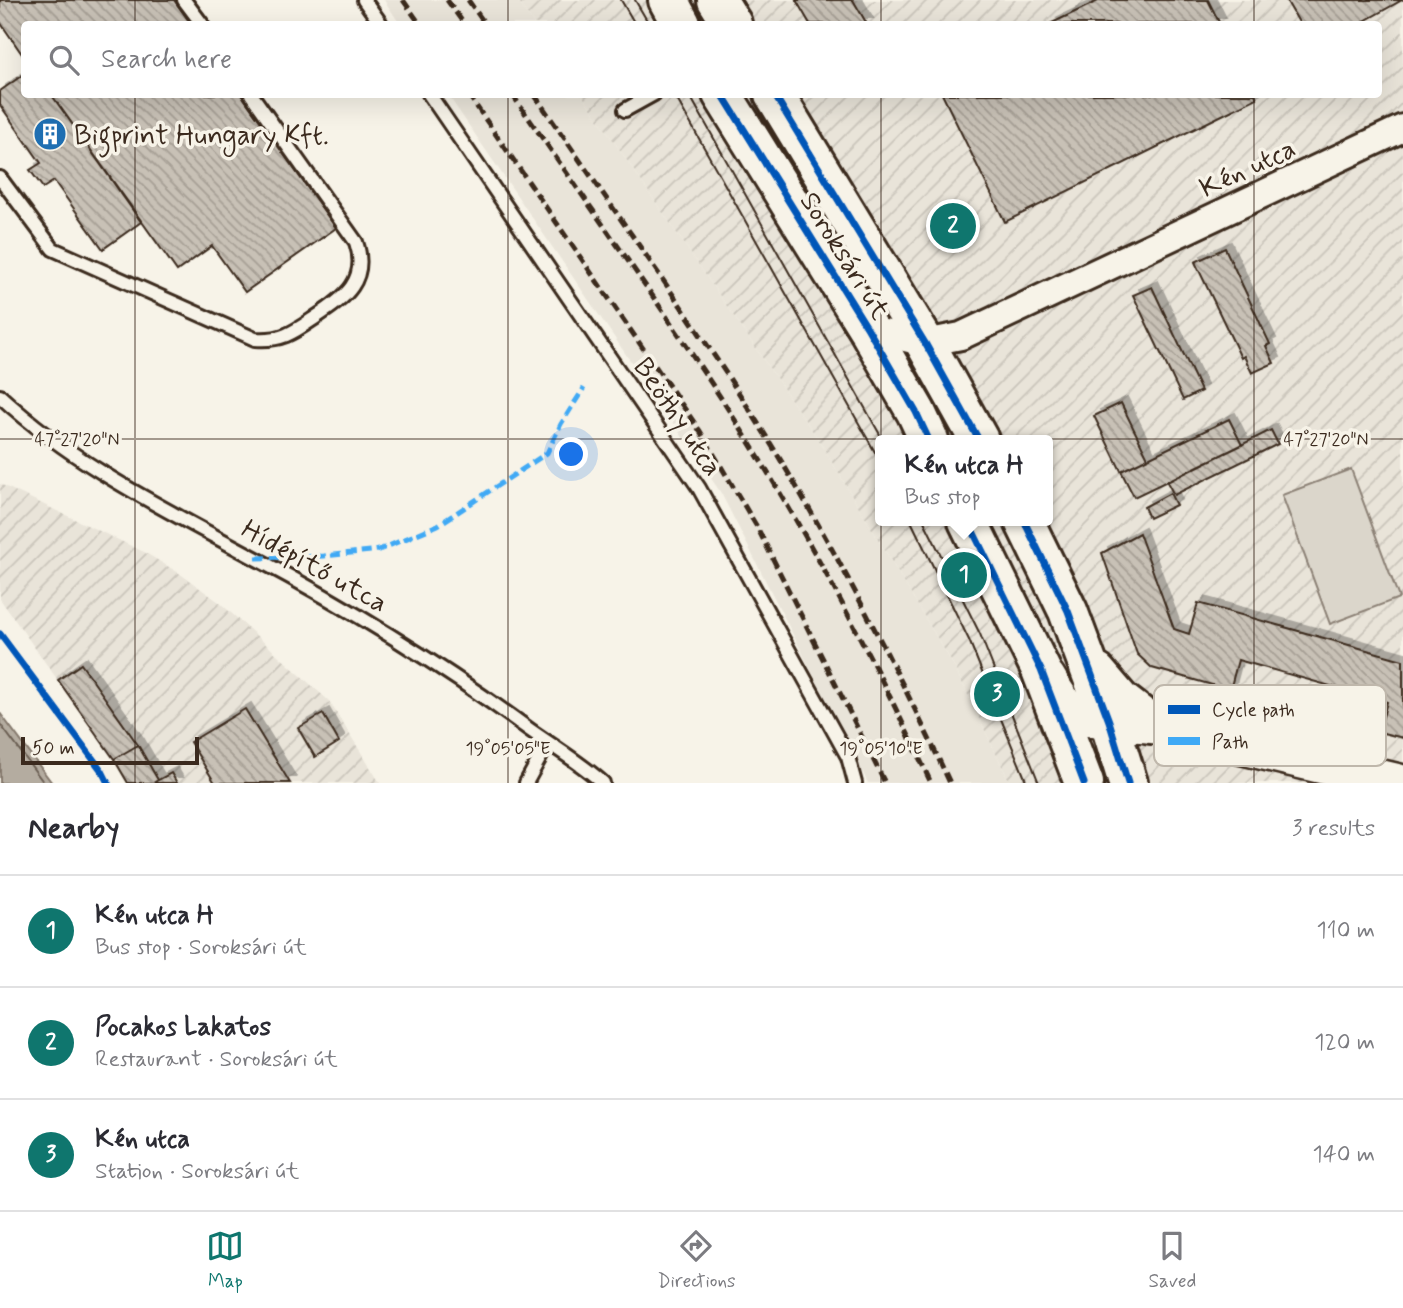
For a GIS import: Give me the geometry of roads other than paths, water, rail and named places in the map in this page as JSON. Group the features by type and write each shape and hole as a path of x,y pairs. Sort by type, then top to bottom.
{"main road":[{"path":"668,0 679,21"},
{"path":"717,0 730,21"},
{"name":"Soroksári út","path":"724,98 868,330 923,426"},
{"name":"Soroksári út","path":"776,98 925,342 976,435"},
{"path":"970,526 1041,670 1083,781"},
{"path":"1026,526 1068,611 1113,732 1128,783"},
{"path":"1087,661 1121,701 1151,724"}],"street":[{"name":"Kén utca","path":"868,330 925,342 961,336 1403,128"},
{"path":"923,426 917,381 925,342"},
{"path":"1041,670 1067,707 1113,732 1154,725"},
{"path":"1083,781 1113,732"},
{"path":"1328,766 1399,783"}],"lane":[{"path":"184,0 200,21"},
{"path":"364,0 379,21"},
{"path":"0,178 52,249 255,339 286,337 344,300 358,277 361,257 356,242 254,98"},
{"name":"Beöthy utca","path":"432,98 699,488 848,757 855,783"},
{"path":"625,110 647,98"},
{"name":"Hídépítő utca","path":"0,397 81,461 181,520 256,558 373,624 484,696 603,783"},
{"path":"526,783 548,743"}],"water":[{"path":"0,713 52,783 0,783"}],"tram line":[{"path":"621,0 633,21"},
{"path":"635,0 647,21"},
{"path":"676,98 875,452"},
{"path":"691,98 880,435"},
{"path":"913,526 969,640 1027,783"},
{"path":"926,526 980,634 1039,783"}],"railway":[{"path":"403,0 418,21"},
{"path":"447,0 462,21"},
{"path":"468,0 483,21"},
{"path":"471,98 700,431 757,527 885,783"},
{"path":"515,98 673,326 765,468 852,623 931,783"},
{"path":"537,98 705,342 790,476 874,628 950,783"}],"place":[{"name":"Bigprint Hungary Kft.","path":"50,134"},
{"name":"Pocakos Lakatos","path":"953,226"},
{"name":"Kén utca H","path":"964,575"},
{"name":"Kén utca","path":"997,694"}]}
